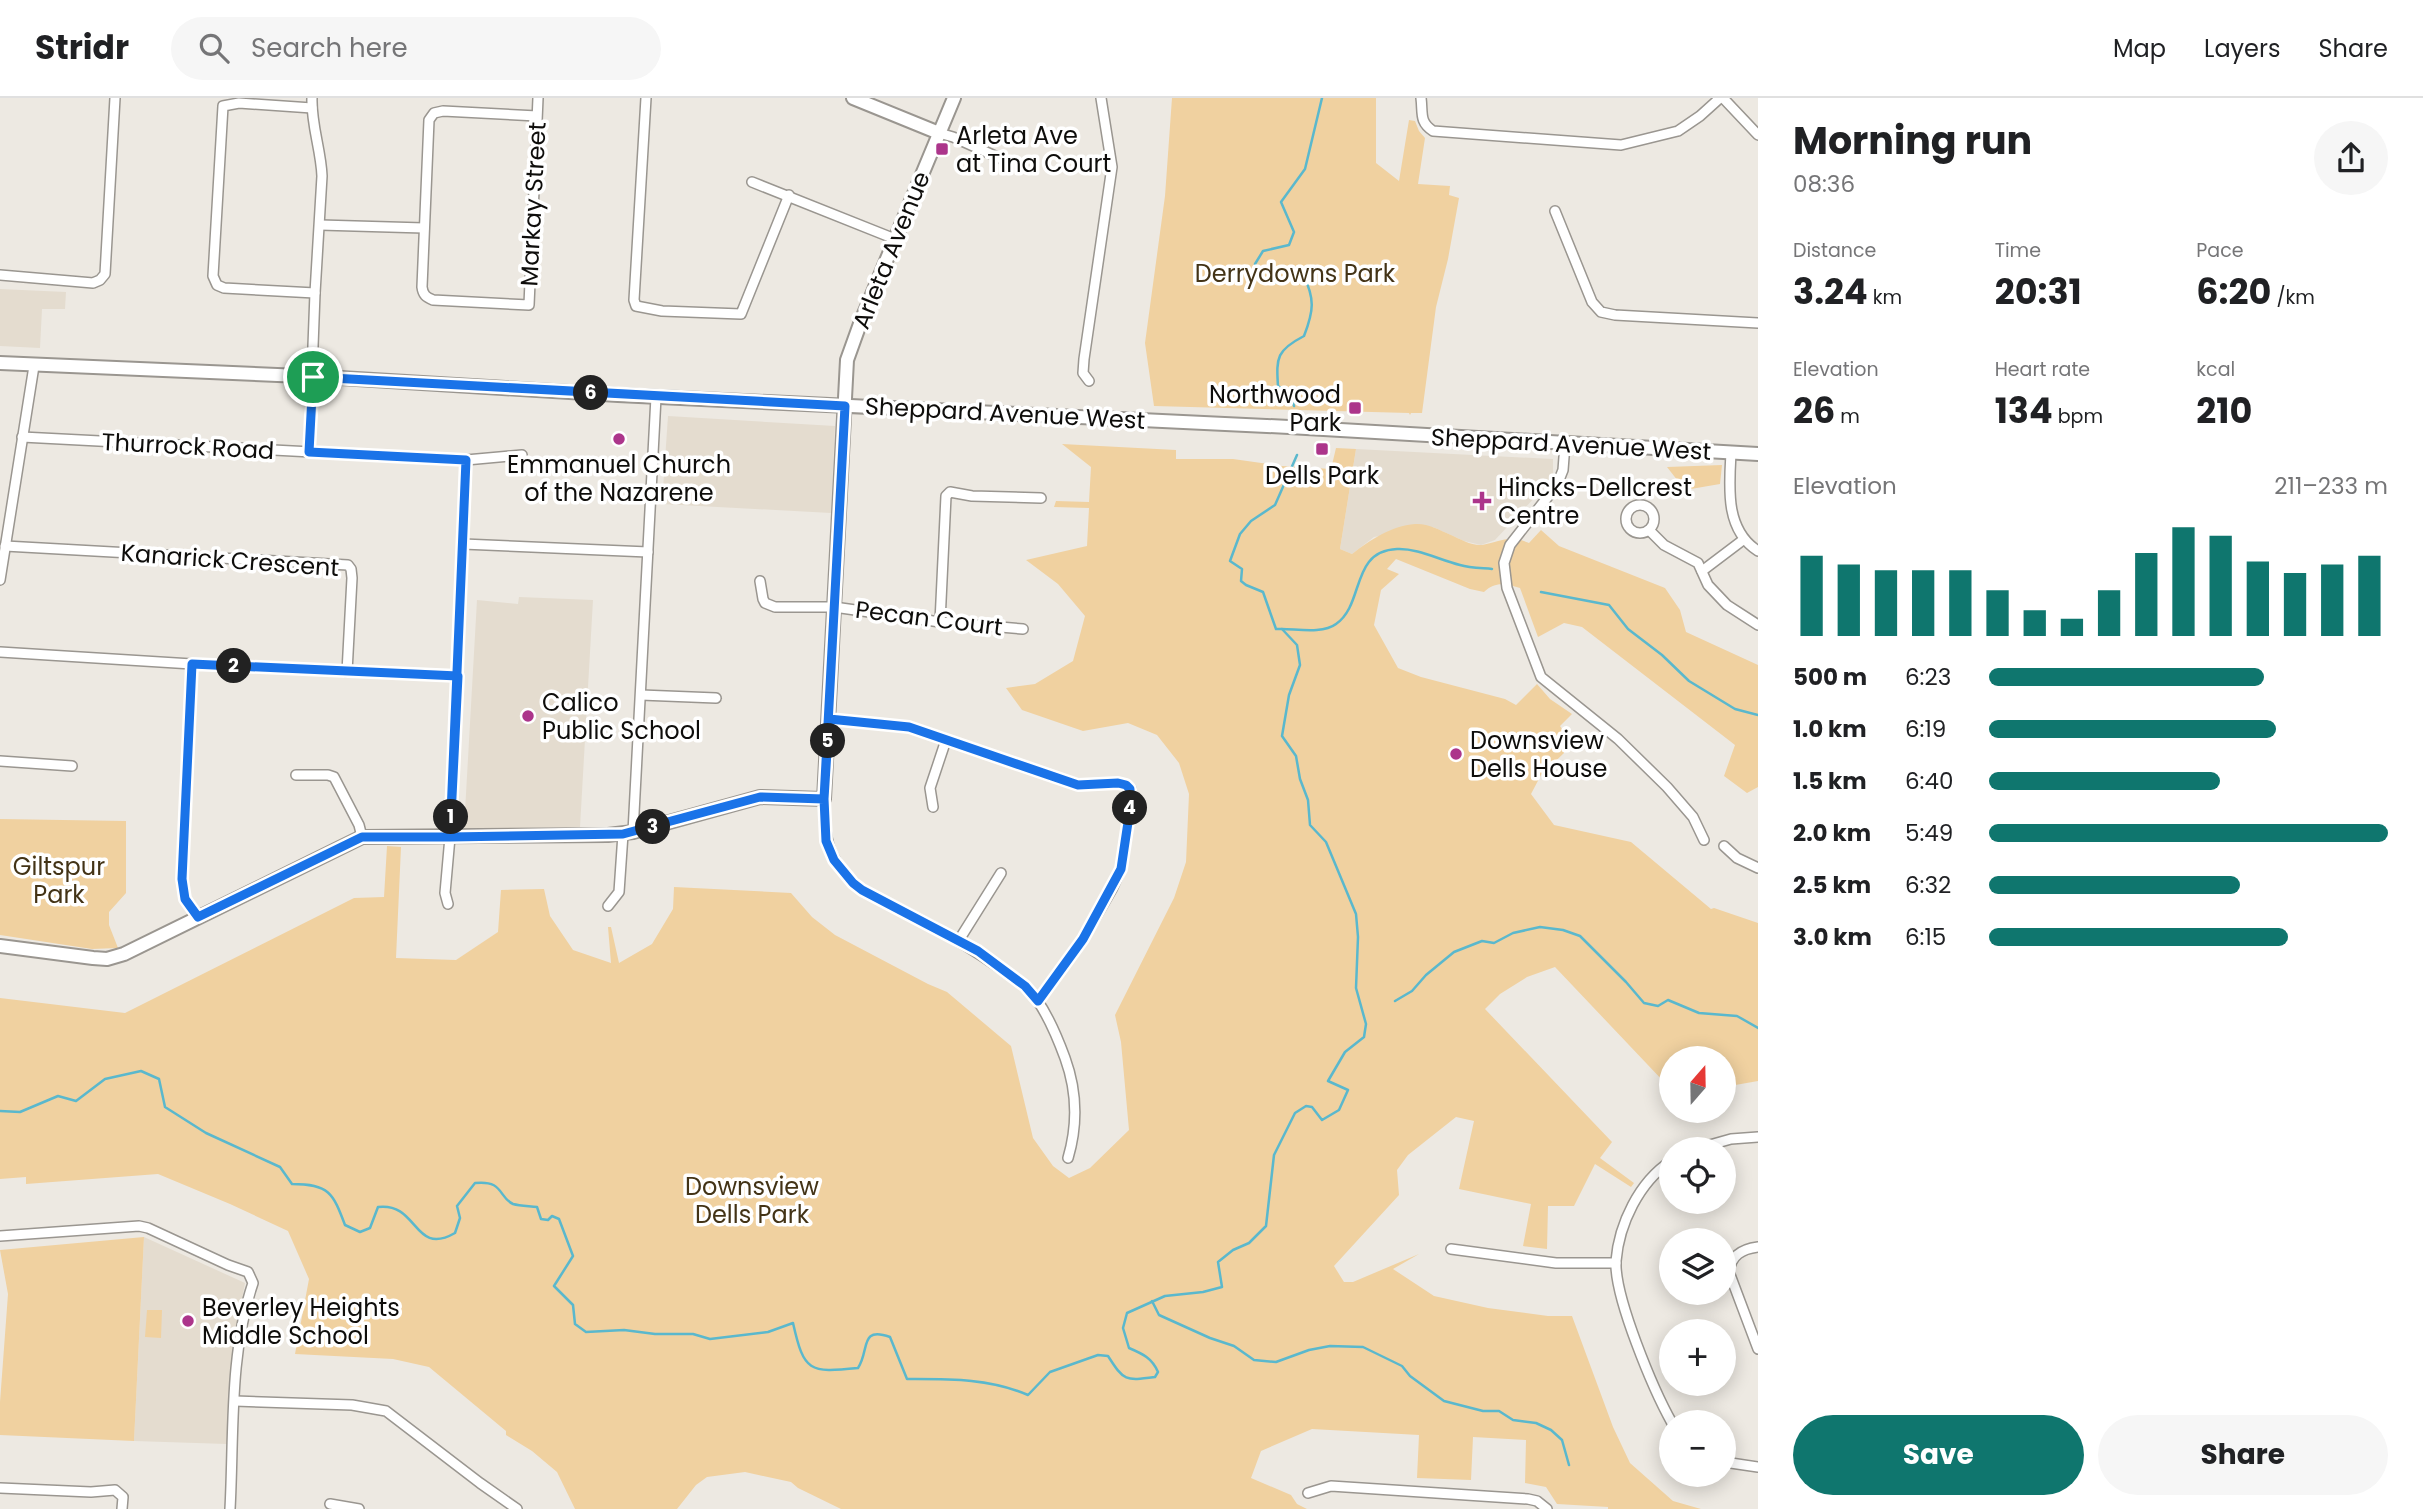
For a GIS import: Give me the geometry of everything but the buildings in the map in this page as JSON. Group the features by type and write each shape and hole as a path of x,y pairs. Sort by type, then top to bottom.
{"main road":[{"path":"853,98 939,133"},
{"name":"Arleta Avenue","path":"824,799 847,360 954,98"},
{"name":"Sheppard Avenue West","path":"0,363 1289,427 1758,454"},
{"path":"0,946 107,958 124,954 362,837 628,833 760,797 824,799"}],"street":[{"path":"0,275 93,283 104,275 114,98"},
{"path":"309,452 321,161 312,98"},
{"name":"Markay Street","path":"424,228 424,295 433,300 529,305 538,98"},
{"path":"646,98 634,300 636,306 654,310 741,314 789,195"},
{"path":"1089,381 1083,373 1084,359 1112,167 1101,98"},
{"path":"1421,98 1422,119 1433,131 1621,145 1678,131 1721,98 1758,135"},
{"path":"312,108 239,103 223,106 213,276 217,285 225,288 315,293"},
{"path":"320,225 424,228 429,120 434,113 453,111 537,116"},
{"path":"939,133 1003,160"},
{"path":"752,182 895,239"},
{"path":"1555,211 1590,298 1601,312 1758,323"},
{"path":"0,580 34,366"},
{"path":"608,906 619,892 628,833 641,695 656,397"},
{"name":"Thurrock Road","path":"22,437 466,460 523,455"},
{"path":"1566,444 1563,470 1557,485 1510,545 1504,563 1507,588 1541,677 1605,728 1667,787 1693,817 1704,841"},
{"path":"1731,453 1729,478 1732,510 1743,540 1758,551"},
{"path":"448,904 445,893 458,676 466,460"},
{"path":"940,622 946,496 950,492 972,496 1041,498"},
{"path":"1648,530 1664,545 1698,562 1708,585 1727,605 1758,625"},
{"path":"1702,570 1743,540"},
{"path":"463,544 648,552"},
{"name":"Kanarick Crescent","path":"5,546 348,565 352,578 347,672"},
{"name":"Pecan Court","path":"760,581 765,603 775,607 834,607 940,622 1023,629"},
{"path":"0,652 458,676"},
{"path":"192,664 182,879 185,899 198,917"},
{"path":"641,695 716,698"},
{"path":"829,719 909,727 1078,785 1118,783 1130,789 1130,809 1121,869 1083,939 1038,1001"},
{"path":"933,807 930,788 946,740"},
{"path":"0,761 72,766"},
{"path":"296,775 334,777 359,825 362,837"},
{"path":"824,799 826,841 831,855 847,877 862,890 959,940 1013,976 1038,1001 1060,1045 1072,1077 1076,1113 1068,1158"},
{"path":"1724,846 1737,858 1758,868"},
{"path":"959,940 1001,873"},
{"path":"1736,1139 1758,1137"},
{"path":"1659,1170 1632,1207 1622,1233 1616,1262 1622,1303 1666,1410"},
{"path":"0,1236 139,1226 248,1272 253,1283 248,1296 237,1359 230,1509"},
{"path":"1758,1247 1737,1254 1730,1262 1729,1272 1758,1349"},
{"path":"1451,1249 1556,1263 1616,1262"},
{"path":"235,1401 352,1405 386,1411 517,1509"},
{"path":"1736,1464 1758,1467"},
{"path":"1308,1493 1331,1486 1528,1499 1537,1501 1547,1509"},
{"path":"0,1488 91,1492 115,1490 123,1497 122,1509"},
{"path":"330,1504 359,1509"}],"shaded area":[{"path":"0,289 66,292 65,309 42,309 40,348 0,346"},
{"path":"668,416 835,426 831,513 662,504"},
{"path":"1356,449 1553,459 1553,478 1495,540 1481,545 1464,541 1433,527 1374,537 1352,554 1340,549"},
{"name":"Calico Public School","path":"519,597 593,600 580,827 464,829 477,600 518,604"},
{"name":"Beverley Heights Middle School","path":"144,1237 245,1283 232,1350 227,1444 134,1441"}],"green space":[{"name":"Derrydowns Park","path":"1172,98 1376,98 1376,163 1399,181 1409,120 1415,121 1425,138 1418,184 1450,186 1449,195 1459,198 1436,307 1422,413 1410,415 1154,406 1145,343 1165,196"},
{"name":"Downsview Dells Park","path":"1062,444 1176,450 1176,459 1233,459 1331,469 1336,448 1356,449 1340,549 1352,554 1389,531 1415,524 1433,527 1478,545 1510,539 1529,543 1541,530 1559,546 1665,588 1680,610 1686,632 1758,665 1758,787 1747,793 1724,776 1735,745 1582,627 1564,623 1538,637 1520,588 1501,584 1484,592 1470,589 1396,559 1387,569 1399,574 1381,590 1374,625 1398,668 1421,677 1505,699 1516,705 1537,684 1550,699 1572,714 1560,726 1564,732 1564,753 1541,775 1531,794 1554,825 1631,842 1711,909 1758,923 1758,1081 1736,1085 1736,1046 1659,1046 1659,1077 1555,967 1527,977 1500,994 1485,1009 1612,1142 1600,1158 1634,1183 1631,1187 1595,1164 1574,1206 1548,1206 1547,1249 1523,1246 1531,1204 1459,1189 1474,1121 1456,1117 1408,1155 1397,1170 1399,1195 1334,1266 1344,1282 1353,1282 1419,1254 1393,1269 1434,1296 1488,1308 1548,1316 1572,1316 1613,1427 1630,1463 1673,1501 1701,1509 1608,1509 1557,1504 1546,1487 1525,1483 1526,1440 1473,1437 1471,1480 1417,1478 1419,1435 1312,1429 1261,1451 1251,1478 1291,1495 1297,1504 1307,1509 841,1509 791,1482 745,1472 707,1477 696,1485 677,1509 575,1509 557,1472 532,1451 506,1435 506,1431 429,1367 393,1359 295,1354 309,1279 288,1231 158,1174 26,1184 26,1177 0,1179 0,998 125,1013 354,898 384,897 387,846 401,847 396,958 456,960 498,932 501,890 544,889 550,916 573,950 611,963 608,927 611,927 619,963 652,944 673,909 674,887 791,893 812,917 835,935 947,992 1011,1046 1033,1138 1053,1166 1069,1178 1090,1168 1129,1130 1121,1042 1115,1015 1174,898 1186,862 1189,794 1179,763 1157,735 1128,723 1083,731 1022,710 1006,688 1035,684 1073,661 1085,616 1058,584 1026,560 1087,546 1089,508 1054,507 1056,501 1089,502 1091,467"},
{"path":"1722,465 1720,484 1685,490 1667,467"},
{"name":"Giltspur Park","path":"0,819 126,821 126,893 109,912 109,925 118,948 92,949 0,935"},
{"path":"144,1237 134,1441 0,1435 8,1294 0,1250"},
{"path":"147,1310 162,1310 161,1338 145,1337"}],"waterway":[{"path":"1294,406 1291,395 1278,386 1277,368 1283,350 1304,336 1311,312 1310,291 1303,274 1280,282 1270,282 1258,277 1255,264 1263,251 1289,245 1294,232 1281,202 1305,169 1322,98"},
{"path":"0,1111 20,1112 58,1096 76,1101 105,1079 141,1071 159,1079 165,1107 206,1133 280,1167 292,1184 314,1186 328,1192 345,1225 360,1232 370,1228 378,1207 391,1208 401,1212 423,1234 441,1239 455,1233 460,1218 457,1206 475,1183 491,1184 513,1204 537,1207 541,1219 548,1220 552,1216 559,1219 573,1256 554,1286 573,1305 575,1324 586,1332 624,1330 655,1334 693,1334 710,1339 768,1332 793,1323 805,1360 811,1366 829,1370 858,1368 869,1337 880,1334 890,1337 907,1379 983,1382 1028,1395 1050,1372 1098,1355 1108,1356 1122,1375 1131,1379 1155,1377 1158,1372 1153,1363 1129,1348 1123,1328 1127,1313 1165,1296 1222,1287 1218,1262 1233,1250 1249,1243 1266,1226 1274,1155 1295,1113 1306,1106 1312,1107 1322,1120 1339,1110 1348,1090 1328,1081 1345,1052 1364,1037 1366,1024 1356,988 1356,914 1326,842 1310,825 1308,800 1300,779 1296,756 1282,736 1289,695 1300,665 1297,645 1282,629 1276,629 1263,592 1241,581 1242,569 1230,561 1240,534 1251,521 1275,505 1297,455"},
{"path":"1282,629 1317,630 1336,624 1351,604 1365,568 1382,552 1413,550 1464,566 1492,569"},
{"path":"1541,592 1609,605 1628,629 1662,655 1689,681 1735,709 1758,715"},
{"path":"1395,1001 1412,991 1426,975 1454,952 1482,941 1494,943 1513,933 1540,927 1563,930 1580,936 1644,1003 1658,1006 1668,1000 1699,1013 1737,1016 1758,1028"},
{"path":"1152,1301 1159,1315 1234,1346 1254,1360 1276,1362 1309,1350 1330,1346 1363,1347 1402,1366 1410,1376 1444,1401 1483,1411 1499,1411 1513,1420 1536,1423 1551,1430 1562,1440 1569,1465"}],"place":[{"name":"Arleta Ave at Tina Court","path":"942,149"},
{"name":"Northwood Park","path":"1355,408"},
{"name":"Emmanuel Church of the Nazarene","path":"619,439"},
{"name":"Dells Park","path":"1322,449"},
{"name":"Hincks-Dellcrest Centre","path":"1482,501"},
{"name":"Calico Public School","path":"528,716"},
{"name":"Downsview Dells House","path":"1456,754"},
{"name":"Beverley Heights Middle School","path":"188,1321"}],"route":[{"path":"313,377 309,452 466,460 458,676 450,837 362,837 198,917 185,899 182,879 192,664 458,676 454,756 450,837 623,834 760,797 824,799 829,719 909,727 1078,785 1126,785 1130,789 1131,801 1121,869 1083,939 1038,1001 1025,986 978,951 862,890 840,868 826,841 824,799 845,406 313,377"}]}
